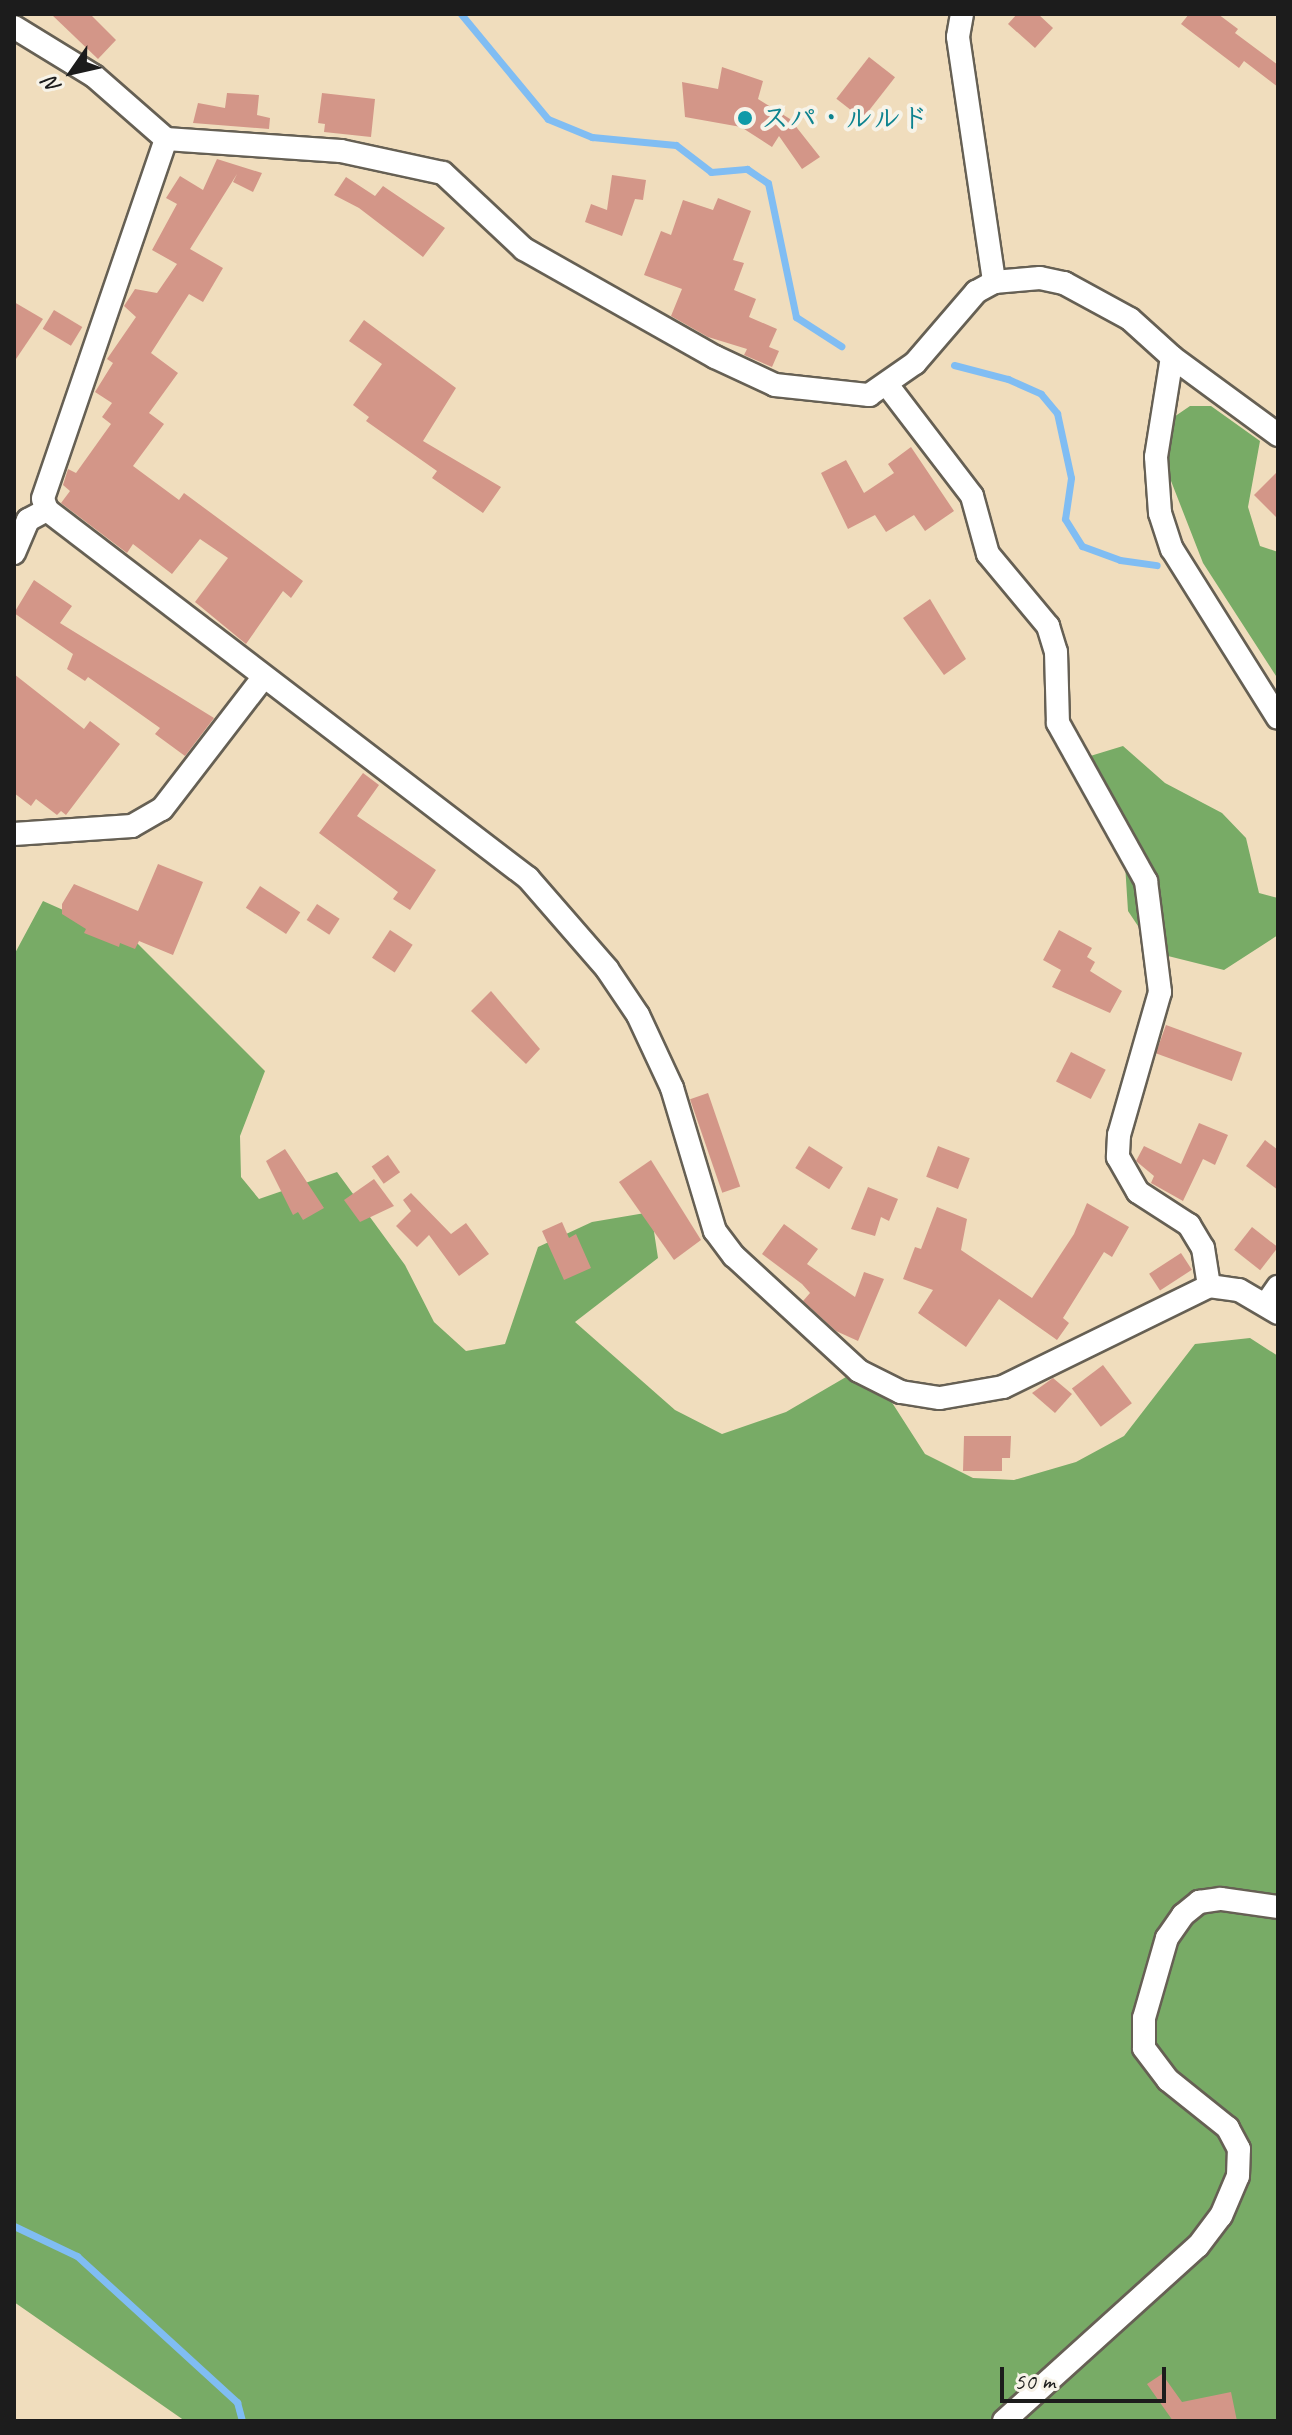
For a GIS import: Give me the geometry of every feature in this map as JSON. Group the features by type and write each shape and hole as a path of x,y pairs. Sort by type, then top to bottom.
{"street":[{"path":"962,14 958,37 994,282"},
{"path":"14,27 94,76 166,139 341,151 401,160 443,173 524,249 715,357 775,385 847,396 869,395 888,386 915,363 961,305 994,282 1022,277 1064,283 1130,319 1172,357 1278,435"},
{"path":"166,139 43,499 47,510 528,878 579,935 638,1015 667,1076 715,1231 793,1315 859,1371 901,1392 971,1396 1003,1387 1209,1286 1239,1290 1274,1301"},
{"path":"1172,357 1156,457 1160,513 1172,549 1278,718"},
{"path":"888,386 972,496 988,554 1048,626 1056,652 1058,723 1146,881 1160,992 1119,1135 1118,1157 1124,1176 1138,1192 1189,1225 1203,1248 1209,1286"},
{"path":"14,553 28,520 47,510"},
{"path":"14,834 132,826 162,809 263,678"},
{"path":"1004,2421 1198,2246 1221,2216 1238,2176 1239,2149 1228,2128 1168,2080 1144,2048 1144,2018 1167,1938 1183,1915 1199,1902 1221,1899 1278,1907"}],"green space":[{"path":"1190,406 1211,406 1260,441 1248,507 1260,546 1278,552 1278,679 1203,563 1164,463 1171,419"},
{"path":"1123,746 1165,783 1222,813 1246,838 1259,893 1278,898 1278,935 1224,970 1156,953 1128,911 1125,864 1087,757"},
{"path":"43,901 137,943 265,1071 240,1136 241,1177 259,1199 337,1172 405,1265 434,1322 466,1351 505,1344 538,1247 592,1222 651,1212 658,1258 575,1322 675,1410 722,1434 786,1412 846,1377 891,1401 925,1454 973,1478 1014,1480 1076,1462 1124,1436 1195,1344 1250,1338 1278,1356 1278,2421 185,2421 14,2302 14,955"}],"building":[{"path":"51,14 90,14 116,40 98,59"},
{"path":"1017,14 1038,14 1053,28 1035,48 1008,24"},
{"path":"1189,14 1218,14 1238,29 1235,33 1278,65 1278,87 1244,61 1239,68 1181,24"},
{"path":"869,57 895,77 862,119 836,99"},
{"name":"スパ・ルルド","path":"722,67 763,81 758,99 790,119 820,157 802,169 779,136 772,147 741,127 685,117 682,82 718,89"},
{"path":"227,93 259,95 257,115 270,118 269,129 193,123 198,103 225,108"},
{"path":"322,93 375,99 371,137 324,132 325,124 318,123"},
{"path":"217,159 262,173 253,192 233,182 237,174 190,249 223,268 203,302 189,294 151,353 178,373 149,413 164,424 133,466 179,500 184,493 303,581 291,598 283,591 246,644 195,602 228,558 200,539 172,574 133,544 127,553 61,503 70,491 63,485 68,469 76,473 111,424 102,417 112,403 95,392 113,363 107,359 136,317 124,306 135,289 157,293 177,264 152,250 177,204 166,198 180,176 203,190"},
{"path":"612,175 646,180 643,200 635,199 622,236 585,222 591,204 607,210"},
{"path":"346,177 375,196 383,186 445,228 423,257 359,208 334,195"},
{"path":"718,198 751,211 733,260 744,263 734,290 756,299 749,317 777,329 769,347 779,351 772,367 744,355 747,349 708,337 671,316 682,289 644,275 661,231 671,235 683,200 713,210"},
{"path":"14,302 43,319 14,362"},
{"path":"54,310 82,327 71,346 43,329"},
{"path":"364,320 456,388 423,441 501,487 483,513 432,478 437,471 366,421 369,417 353,405 382,364 349,341"},
{"path":"911,447 954,511 925,531 914,515 886,532 875,515 848,529 821,473 846,460 864,493 894,473 888,464"},
{"path":"1278,471 1278,519 1254,495"},
{"path":"34,580 72,606 60,623 214,718 185,756 155,734 160,728 88,677 85,681 67,669 73,654 14,613"},
{"path":"930,599 966,659 944,675 903,618"},
{"path":"14,674 84,729 90,721 120,744 66,815 61,811 57,815 36,799 31,806 14,793"},
{"path":"363,773 379,785 357,816 436,870 410,910 393,899 398,892 319,833"},
{"path":"158,864 203,882 173,955 139,941 135,949 120,943 119,947 84,933 86,929 62,914 62,904 74,884 138,911"},
{"path":"260,886 300,912 286,934 246,908"},
{"path":"317,904 340,919 329,935 307,920"},
{"path":"390,930 413,945 395,972 372,958"},
{"path":"1059,930 1092,948 1087,957 1095,962 1090,971 1122,991 1110,1013 1052,987 1061,970 1043,960"},
{"path":"491,991 540,1049 526,1064 471,1011"},
{"path":"1166,1025 1242,1053 1232,1081 1156,1053"},
{"path":"1071,1052 1106,1070 1091,1099 1056,1081"},
{"path":"708,1093 740,1187 722,1193 690,1099"},
{"path":"1199,1123 1228,1135 1215,1165 1203,1159 1183,1201 1151,1183 1154,1176 1136,1161 1144,1146 1181,1164"},
{"path":"1265,1140 1278,1150 1278,1190 1246,1166"},
{"path":"809,1146 843,1167 829,1189 795,1168"},
{"path":"938,1146 970,1158 958,1189 926,1177"},
{"path":"285,1149 324,1208 303,1220 298,1212 293,1215 266,1161"},
{"path":"388,1155 400,1172 384,1184 372,1166"},
{"path":"651,1160 701,1240 674,1260 619,1182"},
{"path":"374,1179 394,1206 360,1222 344,1200"},
{"path":"868,1187 898,1199 889,1221 881,1217 875,1236 851,1229"},
{"path":"411,1193 451,1234 466,1223 489,1254 459,1276 429,1235 417,1247 396,1226 411,1211 403,1200"},
{"path":"1087,1203 1129,1227 1112,1257 1104,1252 1063,1318 1069,1323 1057,1340 999,1299 966,1347 918,1313 933,1290 903,1279 915,1247 921,1249 937,1207 967,1219 961,1250 1032,1298 1074,1234"},
{"path":"562,1222 569,1238 576,1234 591,1268 564,1280 542,1231"},
{"path":"784,1224 818,1249 807,1264 855,1297 864,1272 884,1279 858,1341 836,1331 803,1301 810,1293 802,1284 762,1254"},
{"path":"1252,1227 1278,1247 1260,1270 1234,1250"},
{"path":"1181,1253 1192,1270 1160,1290 1149,1274"},
{"path":"1103,1365 1132,1403 1101,1427 1072,1388"},
{"path":"1053,1378 1072,1394 1055,1413 1032,1393"},
{"path":"964,1436 1011,1436 1010,1458 1002,1458 1002,1471 963,1471"},
{"path":"1162,2374 1182,2402 1231,2392 1237,2421 1173,2421 1147,2384"}],"waterway":[{"path":"461,14 548,119 592,137 676,145 711,172 747,169 768,183 796,317 841,346"},
{"path":"954,365 1008,379 1041,394 1057,413 1071,478 1065,519 1082,546 1120,560 1157,565"},
{"path":"14,2226 77,2256 237,2402 242,2421"}],"place":[{"name":"スパ・ルルド","path":"745,118"}]}
